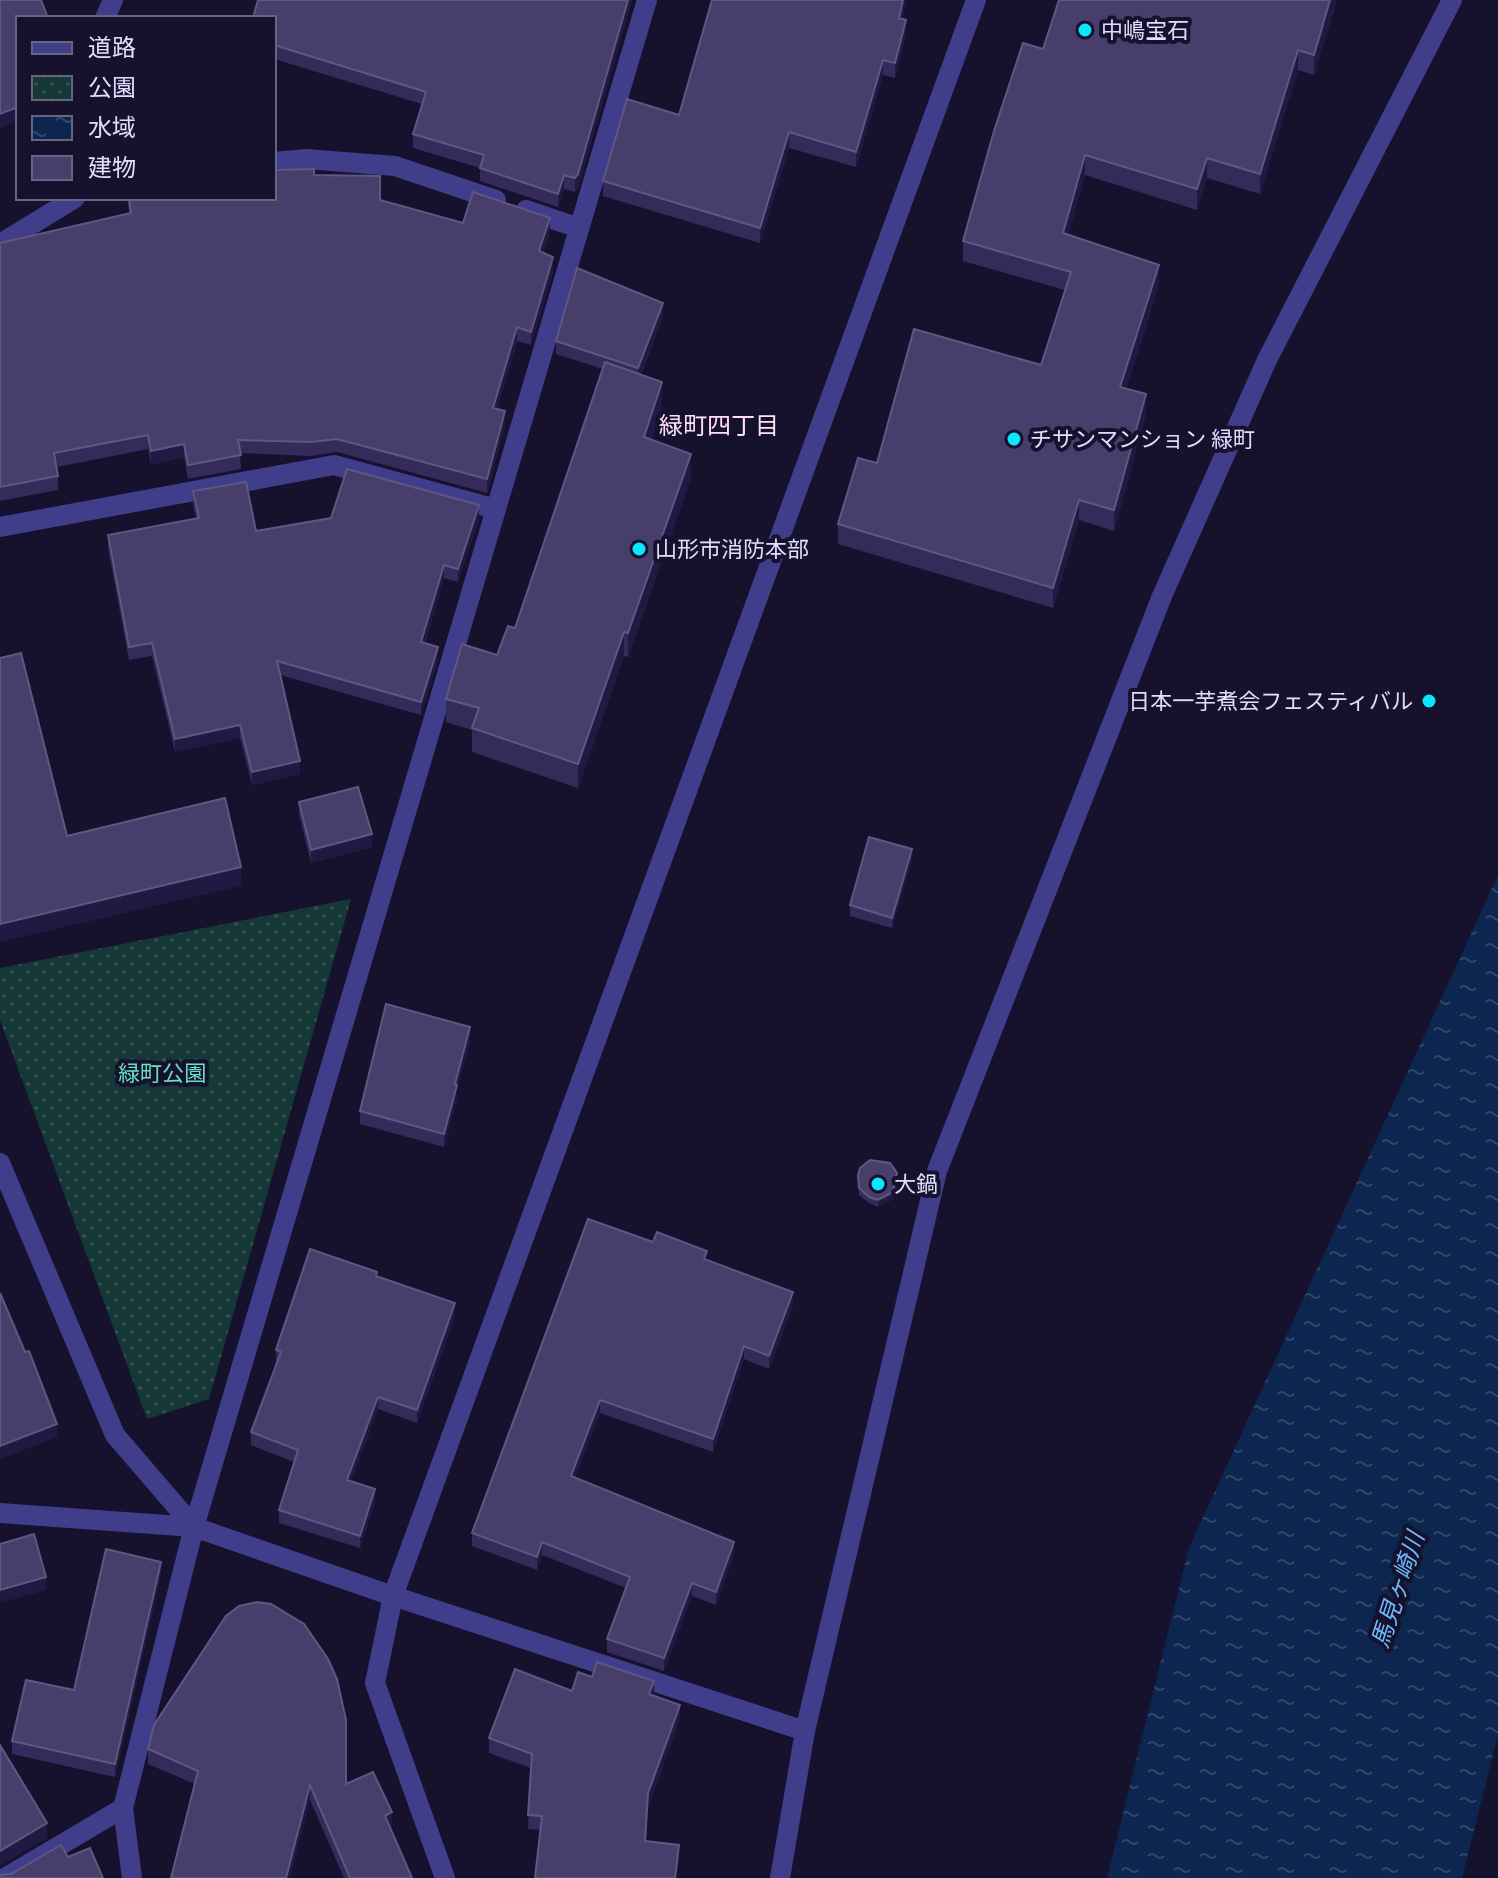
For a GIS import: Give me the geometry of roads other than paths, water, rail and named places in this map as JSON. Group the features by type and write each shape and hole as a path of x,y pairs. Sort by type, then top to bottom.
{"street":[{"path":"132,1878 123,1808 194,1527 647,0"},
{"path":"445,1878 375,1683 393,1596 976,0"},
{"path":"780,1878 805,1731 937,1171 1162,596 1267,360 1452,0"},
{"path":"276,162 306,159 395,166 579,228"},
{"path":"0,244 72,200"},
{"path":"0,527 334,465 496,509"},
{"path":"0,1163 115,1435 194,1527"},
{"path":"0,1513 194,1527 393,1596 805,1731"},
{"path":"5,1878 123,1808"}],"water":[{"name":"馬見ヶ崎川","path":"1498,875 1498,1735 1462,1878 1107,1878 1189,1548"}],"place":[{"name":"中嶋宝石","path":"1085,30"},
{"name":"チサンマンション 緑町","path":"1014,439"},
{"name":"山形市消防本部","path":"639,549"},
{"name":"日本一芋煮会フェスティバル","path":"1429,701"},
{"name":"大鍋","path":"878,1184"}],"district":[{"name":"緑町四丁目","path":"719,426"}],"park label":[{"name":"緑町公園","path":"162,1073"}]}
